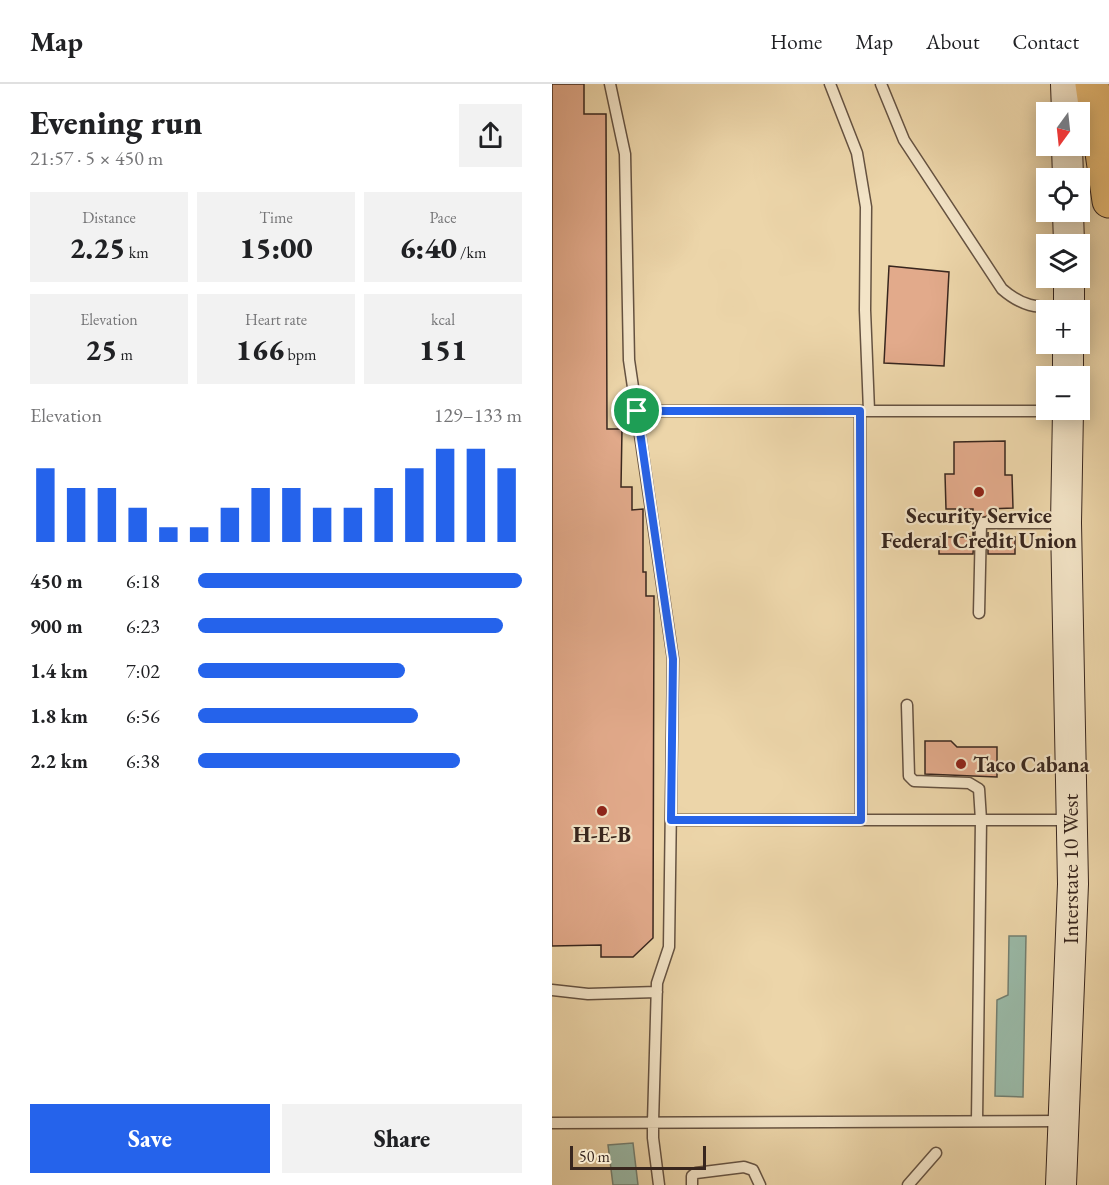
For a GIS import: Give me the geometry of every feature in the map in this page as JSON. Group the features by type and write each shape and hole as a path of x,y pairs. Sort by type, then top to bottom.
{"highway":[{"path":"1092,84 1109,201"}],"main road":[{"path":"1066,84 1067,102"},
{"name":"Interstate 10 West","path":"1060,1185 1073,884 1066,523 1068,420"}],"lane":[{"path":"610,84 625,154 629,360 673,659 669,947 657,983 653,1122 659,1185"},
{"path":"831,84 857,153 866,207 861,820"},
{"path":"881,84 904,140 1002,289 1016,301 1036,307"},
{"path":"637,411 1036,410"},
{"path":"979,613 981,524 1066,523"},
{"path":"907,705 909,776 914,781 969,783 979,789 981,820 976,1121"},
{"path":"671,820 1071,820"},
{"path":"552,990 588,994 657,992"},
{"path":"552,1123 1062,1121"},
{"path":"908,1185 936,1153"},
{"path":"692,1185 692,1176 696,1173 744,1167 753,1170 760,1185"}],"shaded area":[{"path":"1009,936 1026,936 1023,1097 995,1096 997,1000 1008,995"},
{"path":"633,1143 638,1185 613,1185 608,1145"}],"building":[{"path":"552,84 584,84 584,114 606,114 607,429 622,429 621,487 632,487 632,510 643,509 643,572 646,572 646,596 654,596 653,938 633,957 601,957 601,945 552,946"},
{"path":"889,266 949,272 944,366 884,363"},
{"name":"Security Service Federal Credit Union","path":"1005,441 1005,475 1012,475 1013,508 988,509 988,516 975,519 973,554 939,554 939,537 973,537 973,509 946,509 945,474 954,474 954,442"},
{"path":"988,537 1015,537 1015,554 988,554"},
{"name":"Taco Cabana","path":"925,741 951,741 957,747 997,747 997,777 925,774"}],"place":[{"name":"Security Service Federal Credit Union","path":"979,492"},
{"name":"Taco Cabana","path":"961,764"},
{"name":"H-E-B","path":"602,811"}],"route":[{"path":"637,411 860,411 861,820 671,820 673,659 637,411"}]}
